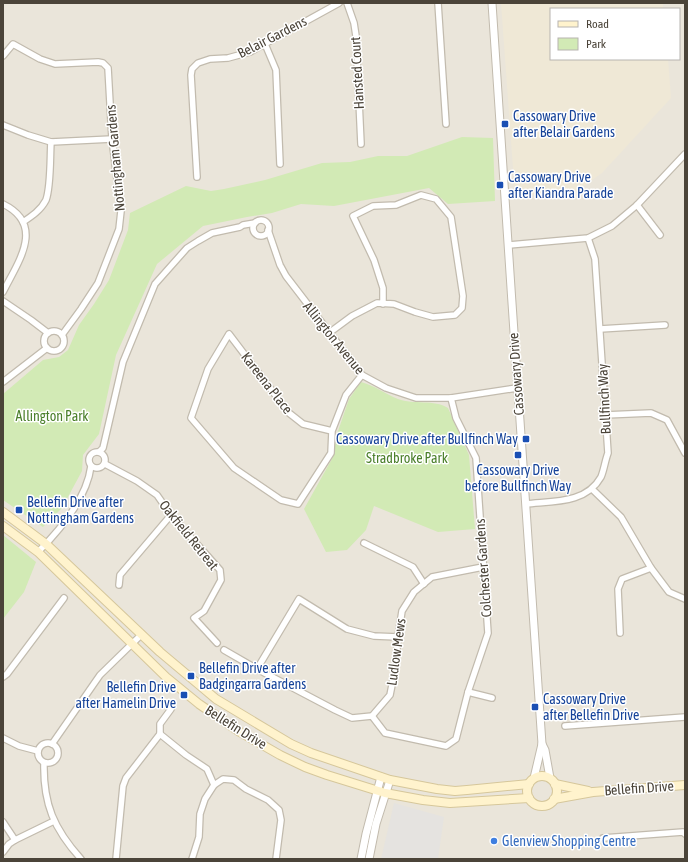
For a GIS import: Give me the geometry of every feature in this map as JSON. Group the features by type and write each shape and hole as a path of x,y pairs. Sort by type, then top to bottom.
{"main road":[{"name":"Bellefin Drive","path":"3,512 46,544 160,652 216,699 297,747 390,780 455,791 531,781"},
{"name":"Bellefin Drive","path":"3,526 38,552 166,677 199,704 240,732 305,767 385,793 450,804 529,798"},
{"path":"542,776 553,781 557,790 552,802 546,805 533,803 529,798 527,788 531,781 542,776"},
{"name":"Bellefin Drive","path":"553,781 593,792"},
{"name":"Bellefin Drive","path":"554,799 593,792 685,785"}],"street":[{"name":"Belair Gardens","path":"197,176 192,69 198,63 203,61 240,55 265,44 339,3"},
{"name":"Hansted Court","path":"347,3 354,24 356,36 361,144"},
{"path":"438,3 446,124"},
{"name":"Cassowary Drive","path":"492,3 542,744 553,781"},
{"name":"Nottingham Gardens","path":"3,56 13,44 40,59 55,64 103,63 108,68 112,139 121,211 119,229 98,283 62,335"},
{"path":"265,44 276,70 280,164"},
{"path":"3,125 50,142 112,139"},
{"path":"23,222 37,212 46,200 50,142"},
{"path":"509,245 588,238 612,226 637,205 685,154"},
{"path":"329,333 352,316 377,303 383,304 394,304 415,312 433,316 455,315 462,308 464,296 451,217 436,199 421,195 396,205 373,206 353,216 374,260 383,288 383,304"},
{"path":"3,204 18,213 23,222 26,234 26,244 3,292"},
{"path":"637,205 660,235"},
{"path":"38,552 52,538 75,508 90,476 91,466 89,464 89,458 93,453 99,452 103,448 123,362 155,284 188,248 212,233 240,227 243,224 260,221 265,222 268,225 268,230 264,236 259,236 253,231 240,227"},
{"path":"253,231 255,223"},
{"name":"Allington Avenue","path":"268,230 280,265 286,276 362,375 386,388 416,398 451,398 517,388"},
{"name":"Allington Avenue","path":"264,236 273,246"},
{"name":"Bullfinch Way","path":"588,238 594,259 608,453 601,477 592,489"},
{"path":"3,302 48,333"},
{"path":"600,329 665,324"},
{"path":"55,331 62,335 63,342 61,347 54,350 47,348 44,340 48,333 55,331"},
{"name":"Kareena Place","path":"229,334 289,413 303,424 332,431 331,453 298,504 281,500 234,468 191,418 208,369 229,334"},
{"path":"3,382 47,348"},
{"path":"332,431 346,395 362,375"},
{"name":"Colchester Gardens","path":"372,716 385,733 446,746 456,739 468,692 488,633 476,458 456,418 451,398"},
{"path":"605,415 651,413 667,420 685,453"},
{"path":"91,466 94,468 100,468 105,464 106,462 104,455 99,452"},
{"name":"Oakfield Retreat","path":"105,464 137,481 157,495 171,515 220,570 221,580 204,611 194,618 216,644"},
{"path":"526,504 573,499 592,489 621,518 652,568 669,592 685,599"},
{"path":"119,585 120,575 171,515"},
{"path":"364,543 413,567 424,584"},
{"name":"Ludlow Mews","path":"372,716 390,695 395,670 402,611 414,592 432,577 483,567"},
{"path":"620,633 618,589 622,579 652,568"},
{"path":"3,677 27,649 64,598"},
{"path":"257,669 299,598 347,629 374,636 398,637"},
{"path":"52,744 100,675 142,634"},
{"path":"224,650 257,669 352,718 372,716"},
{"path":"468,692 492,698"},
{"path":"116,859 123,786 126,778 160,734 160,724 171,709"},
{"path":"565,726 685,717"},
{"path":"160,734 186,755 207,769 214,785"},
{"path":"3,738 19,746 38,751"},
{"path":"52,744 45,744 39,748 38,751 39,758 44,763 45,787 48,803 59,831 81,859"},
{"path":"44,763 51,763 56,758 58,752 52,744"},
{"name":"Cassowary Drive","path":"531,781 542,744"},
{"path":"361,859 376,790 381,777"},
{"path":"192,859 199,836 200,814 205,799 214,785 223,779 234,780 246,789 268,800 278,810 281,820 276,859"},
{"path":"369,859 376,824 390,780"},
{"path":"3,852 9,844 15,840 54,821"},
{"path":"3,822 15,840"},
{"path":"603,838 672,832 683,832 685,834"}],"shaded area":[{"path":"3,3 685,3 685,859 3,859"},
{"path":"501,3 663,3 663,8 550,8 550,60 668,60 671,98 602,173 575,192 515,196"},
{"path":"394,803 444,817 438,859 381,859"}],"green space":[{"name":"Allington Park","path":"462,137 493,138 495,201 448,204 429,188 334,206 301,204 272,213 203,226 157,264 116,355 99,434 83,455 82,471 62,508 43,527 3,500 3,394 43,360 59,357 68,350 79,325 109,280 128,230 130,213 186,186 211,191 224,189 265,180 322,163 350,162 378,156 407,156"},
{"name":"Stradbroke Park","path":"361,382 404,401 437,404 448,408 469,455 475,529 438,532 374,506 366,530 347,550 326,552 304,509 333,457 337,434 349,399"},
{"path":"3,535 36,562 24,592 3,619"}],"place":[{"name":"Cassowary Drive after Belair Gardens","path":"505,124"},
{"name":"Cassowary Drive after Kiandra Parade","path":"500,185"},
{"name":"Cassowary Drive after Bullfinch Way","path":"526,439"},
{"name":"Cassowary Drive before Bullfinch Way","path":"518,455"},
{"name":"Bellefin Drive after Nottingham Gardens","path":"19,510"},
{"name":"Bellefin Drive after Badgingarra Gardens","path":"191,676"},
{"name":"Bellefin Drive after Hamelin Drive","path":"184,695"},
{"name":"Cassowary Drive after Bellefin Drive","path":"535,707"},
{"name":"Glenview Shopping Centre","path":"494,841"}]}
